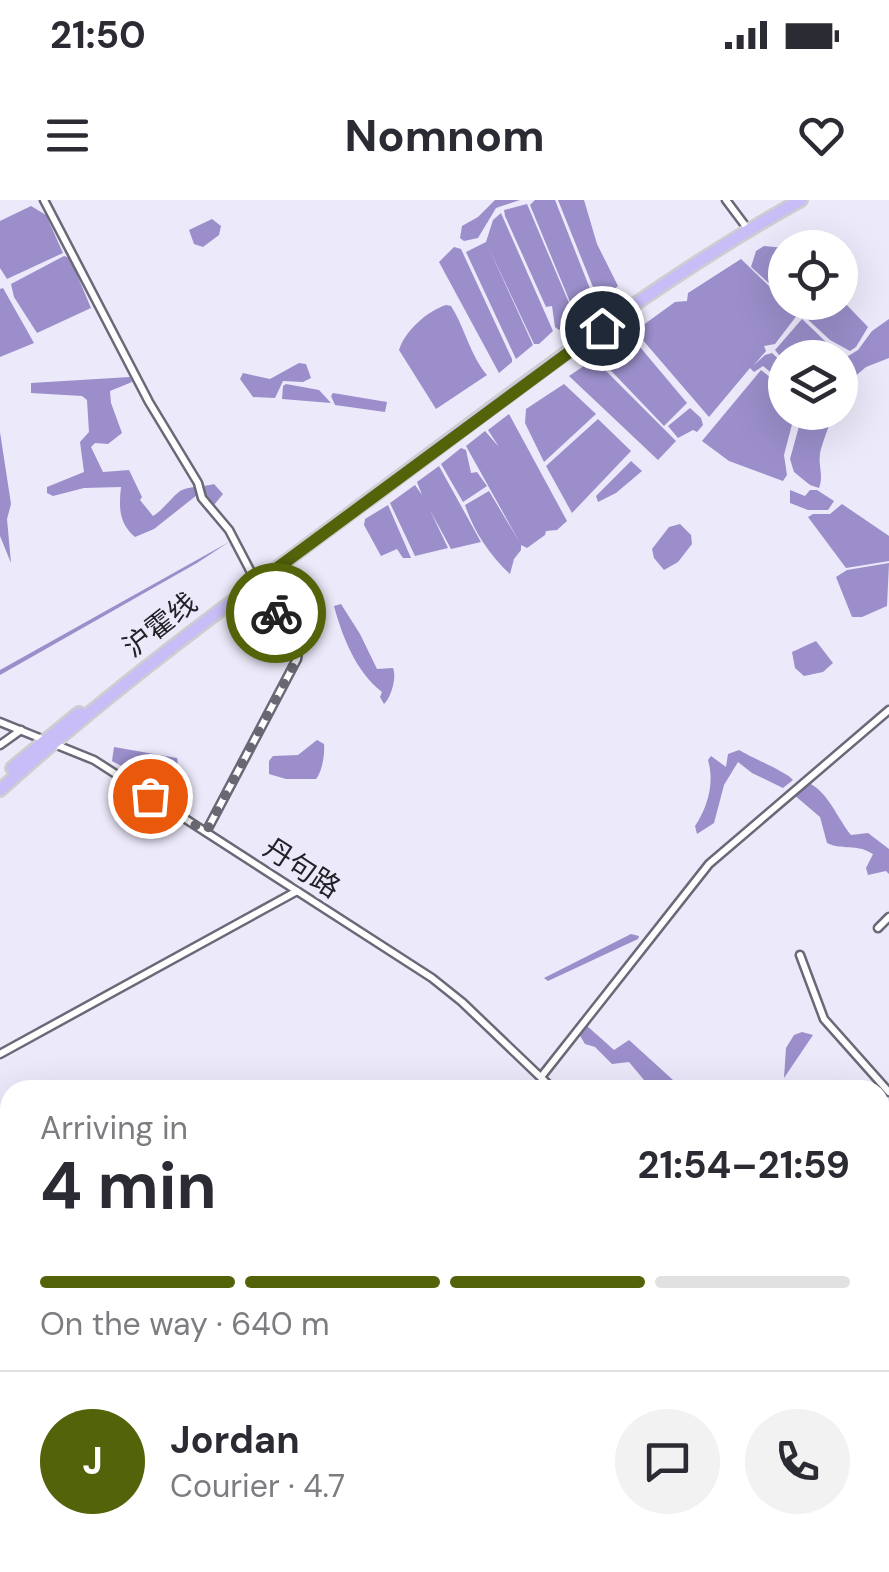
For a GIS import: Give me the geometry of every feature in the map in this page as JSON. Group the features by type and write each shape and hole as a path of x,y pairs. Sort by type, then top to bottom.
{"highway":[{"name":"沪霍线","path":"255,580 608,314 786,200"},
{"name":"沪霍线","path":"0,790 132,669 628,308 801,200"},
{"name":"沪霍线","path":"0,780 51,742"}],"street":[{"path":"44,200 149,402 198,483 202,498 229,530 298,652 206,832"},
{"path":"726,200 744,224"},
{"path":"540,1077 709,864 889,710"},
{"name":"丹句路","path":"0,722 94,760 432,978 543,1080"},
{"path":"0,745 21,730"},
{"path":"0,1054 297,891"},
{"path":"878,928 889,917"},
{"path":"800,955 824,1019 884,1080"}],"shaded area":[{"path":"495,200 520,200 496,208 478,238 460,238 462,226"},
{"path":"535,200 555,200 596,304 579,316 530,205"},
{"path":"558,200 584,200 597,244 618,286 599,302"},
{"path":"527,204 575,317 559,330 552,306 546,307 505,216 504,210"},
{"path":"31,206 46,215 63,253 7,279 0,268 0,221"},
{"path":"501,213 553,331 534,344 487,244 533,345 516,359 466,252 486,242 493,220"},
{"path":"212,219 221,226 219,235 203,247 194,244 189,230"},
{"path":"768,246 768,282 751,267 756,251"},
{"path":"454,247 461,249 512,359 499,373 439,262"},
{"path":"64,256 70,258 91,308 37,333 14,297 11,284"},
{"path":"741,259 768,285 768,320 793,320 778,340 768,340 766,351 754,365 768,354 768,370 763,366 754,372 750,368 709,417 635,331 675,302 687,301 688,293"},
{"path":"3,288 34,343 0,357 0,289"},
{"path":"446,305 451,306 487,375 436,409 399,350 418,323"},
{"path":"858,317 868,327 858,344 858,340 830,340 808,320 858,320"},
{"path":"889,319 889,358 858,374 858,350 872,331"},
{"path":"803,320 824,340 784,340"},
{"path":"629,334 687,403 664,426 598,357"},
{"path":"594,359 676,441 658,460 569,376"},
{"path":"299,363 306,364 311,378 303,382 283,381 275,398 253,397 240,379 243,373 270,379"},
{"path":"761,370 768,376 768,430 791,430 784,455 787,475 783,481 729,461 702,441"},
{"path":"130,377 132,382 110,391 122,433 108,444 95,443 91,447 103,472 129,470 140,500 153,516 183,489 214,484 223,494 214,505 204,495 197,495 154,529 135,537 123,520 121,487 84,488 53,496 47,493 47,487 84,472 80,442 89,432 87,400 82,396 31,393 31,383"},
{"path":"286,384 319,390 331,403 282,399"},
{"path":"564,384 596,414 544,462 525,423 526,409"},
{"path":"333,393 387,402 385,412 335,405"},
{"path":"690,408 703,425 697,432 693,430 678,438 668,426"},
{"path":"509,414 567,521 557,530 546,531 527,548 521,545 510,574 483,542 465,505 489,491 520,543 466,446 485,431 499,447 488,430"},
{"path":"598,419 631,451 572,513 546,466"},
{"path":"798,430 828,430 821,450 819,488 794,472 790,459"},
{"path":"0,432 11,504 7,519 11,563 0,536"},
{"path":"461,448 466,450 471,473 477,472 487,486 463,502 441,464"},
{"path":"631,461 642,471 616,493 598,502 596,496"},
{"path":"439,466 481,542 451,549 430,510 448,548 415,556 390,503 415,485 422,495 417,482"},
{"path":"790,490 805,496 810,490 817,490 834,501 828,510 808,510 790,503"},
{"path":"842,504 889,536 889,561 846,568 808,517 830,514"},
{"path":"388,505 411,558 403,558 397,549 381,556 364,525 365,519"},
{"path":"680,524 691,535 692,544 678,562 664,570 652,549 669,527"},
{"path":"229,542 197,563 0,675 0,670"},
{"path":"889,563 887,606 852,617 836,577 847,570"},
{"path":"341,604 377,669 393,668 393,687 384,704 382,692 357,664 346,641 334,606"},
{"path":"816,641 833,663 823,672 804,676 795,668 792,652"},
{"path":"317,740 324,748 316,779 286,779 269,774 273,756 298,755"},
{"path":"114,747 177,758 176,771 161,787 112,761"},
{"path":"739,750 793,780 783,788 738,762 724,785 714,823 697,834 695,826 710,787 708,760 711,756 726,767 728,754"},
{"path":"807,782 826,798 851,835 868,833 889,849 889,874 886,871 868,875 866,868 873,854 867,851 827,843 820,817 793,794"},
{"path":"631,934 639,936 638,939 548,981 544,978"},
{"path":"586,1025 614,1050 629,1040 673,1080 644,1080 629,1062 612,1064 595,1047 585,1044 579,1034"},
{"path":"794,1035 813,1035 784,1078 786,1048"}],"way so far":[{"path":"150,796 206,832 297,659 298,652 276,613"}],"route":[{"path":"276,613 257,583 602,328"}]}
